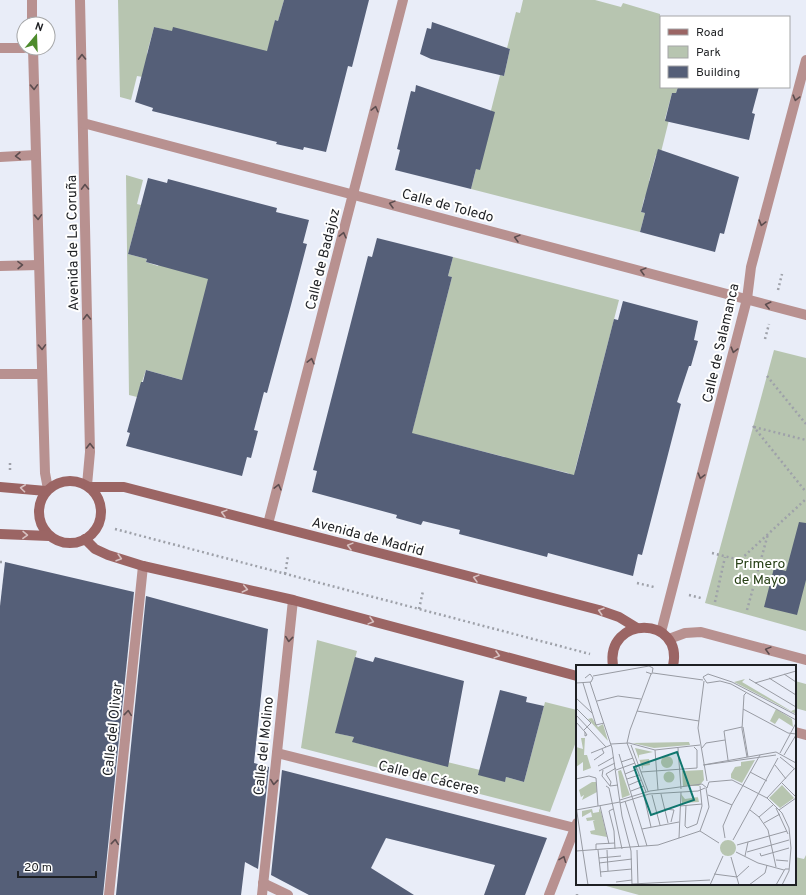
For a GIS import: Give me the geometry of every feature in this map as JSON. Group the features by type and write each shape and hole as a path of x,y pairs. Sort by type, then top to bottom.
{"street":[{"path":"32,0 32,16"},
{"name":"Avenida de La Coruña","path":"80,0 90,452 88,486"},
{"name":"Calle de Badajoz","path":"268,524 403,0"},
{"path":"0,48 16,48"},
{"path":"33,56 42,374 47,490"},
{"name":"Calle de Salamanca","path":"665,635 747,300 751,267 806,60"},
{"name":"Calle de Toledo","path":"83,123 806,315"},
{"path":"0,157 36,155"},
{"path":"0,266 39,265"},
{"path":"0,374 42,374"},
{"path":"0,534 49,536 59,541 68,543 86,540 94,532 100,520 101,508 97,496 88,486 70,480 58,483 47,490 40,500 38,513 42,526 49,536"},
{"name":"Avenida de Madrid","path":"88,486 124,486 599,610 619,617 637,628"},
{"path":"0,487 47,490"},
{"path":"86,540 95,549 108,555 143,566 293,600 576,676"},
{"name":"Calle del Olivar","path":"109,895 143,566"},
{"name":"Calle del Molino","path":"262,895 293,600"},
{"path":"613,665 612,657 616,644 625,634 637,628 645,627 665,635 701,632 806,660"},
{"path":"665,635 674,653 673,665"},
{"path":"796,732 806,735"},
{"name":"Calle de Cáceres","path":"277,754 576,825"},
{"path":"550,895 576,825"},
{"path":"263,883 288,895"}],"path":[{"path":"767,376 806,424"},
{"path":"806,440 753,426 806,492"},
{"path":"712,553 740,560 806,499"},
{"path":"115,529 590,654"},
{"path":"747,610 768,534"},
{"path":"284,574 288,556"},
{"path":"715,602 724,557"},
{"path":"637,583 661,588"},
{"path":"419,609 423,591"}],"green space":[{"path":"118,0 284,0 278,21 275,20 270,56 154,27 147,53 149,78 137,76 131,100 120,97"},
{"path":"523,0 595,0 621,7 623,3 660,14 660,88 678,88 676,93 672,93 665,119 669,120 660,156 656,155 649,181 653,182 644,199 641,212 645,213 640,232 471,189 500,75 504,76 510,49 507,48 516,12 520,13"},
{"path":"126,175 143,180 137,204 141,205 128,254 147,259 146,262 158,266 160,262 213,276 186,381 146,370 137,397 129,395"},
{"path":"453,257 619,300 575,470 577,480 568,473 543,467 542,471 505,461 505,457 418,435 407,436 413,428 452,277 448,276"},
{"name":"Primero de Mayo","path":"774,350 806,358 806,631 705,603"},
{"path":"317,640 357,651 336,733 354,737 353,742 442,765 443,761 480,770 505,781 506,777 524,782 545,702 576,710 576,742 550,812 301,748"},
{"path":"796,681 806,684 806,711 796,708"},
{"path":"806,855 806,895 639,895 603,885 796,885 796,857 804,859"}],"building":[{"path":"284,0 369,0 352,67 348,66 326,152 304,147 303,150 276,144 277,142 152,111 153,108 135,102 154,27 172,31 173,27 267,51 275,20 278,21"},
{"path":"432,22 510,49 504,76 431,59 420,54 427,28 431,29"},
{"path":"416,85 495,112 480,170 476,169 471,189 395,170 400,150 397,149 411,91 415,92"},
{"path":"678,88 759,88 752,113 755,114 749,140 665,121 672,93 676,93"},
{"path":"658,149 739,177 724,234 720,233 715,252 640,232 645,213 641,212"},
{"path":"148,178 167,183 168,179 277,208 276,212 309,220 303,243 307,244 267,393 264,392 254,430 258,431 251,458 247,457 242,476 126,446 130,433 127,432 141,382 143,382 146,370 182,380 208,279 146,262 147,259 128,254"},
{"path":"377,238 453,257 448,276 452,277 412,433 574,475 614,319 618,320 623,301 698,321 694,340 698,341 691,366 689,366 677,402 681,404 642,555 638,554 633,576 548,553 547,557 459,534 460,530 423,521 421,525 396,518 397,515 312,492 317,471 313,470 368,256 372,257"},
{"path":"799,522 806,523 806,580 797,615 764,607 774,568 786,571"},
{"path":"5,562 134,592 103,895 0,895 0,606"},
{"path":"146,596 268,629 254,763 269,767 258,869 245,862 241,895 116,895"},
{"path":"355,657 373,662 375,657 464,681 448,767 352,742 354,737 335,733"},
{"path":"500,690 527,697 526,702 544,706 524,782 506,777 505,782 478,775"},
{"path":"282,770 547,838 525,895 484,895 495,865 386,838 371,868 414,895 309,895 271,875"}]}
